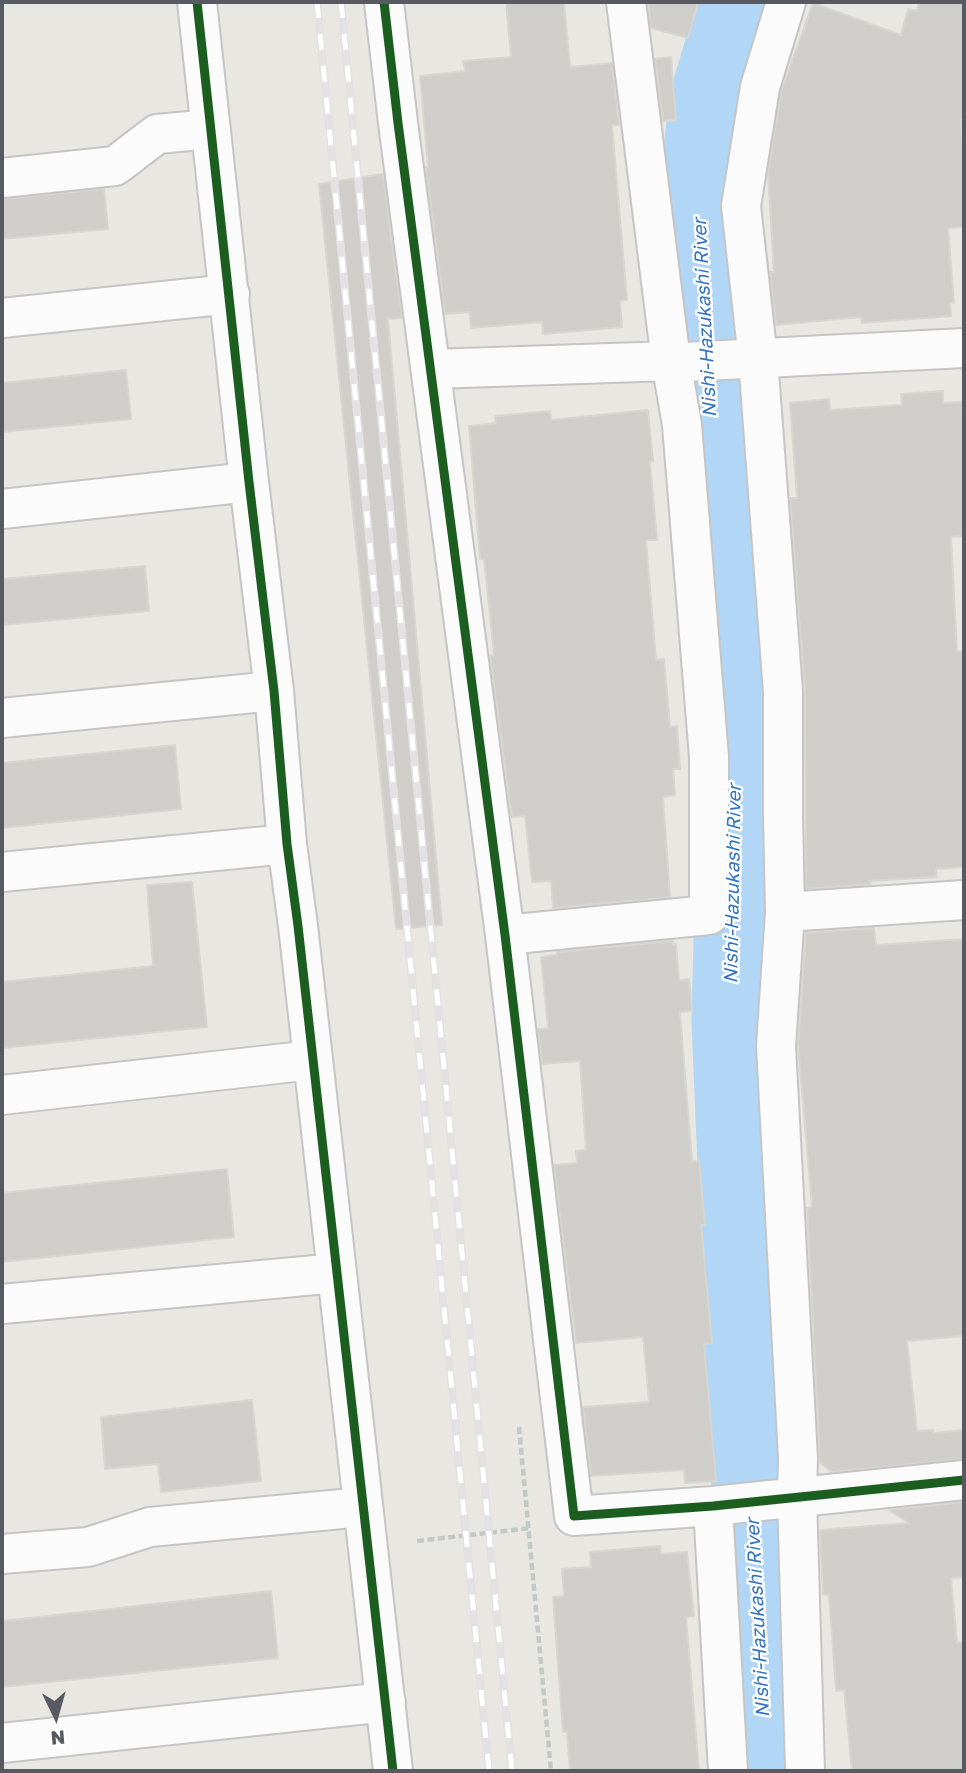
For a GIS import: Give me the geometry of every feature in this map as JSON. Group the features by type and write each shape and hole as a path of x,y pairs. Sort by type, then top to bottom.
{"street":[{"path":"197,2 274,691 287,844 393,1771"},
{"path":"384,2 505,935 574,1516 713,1506 964,1480"},
{"path":"505,935 709,915 709,757 678,361 626,2"},
{"path":"786,2 760,87 741,206 749,359 783,692 785,912 776,1046 799,1459 797,1497 805,1771"},
{"path":"2,178 115,166 157,134 211,129"},
{"path":"2,318 230,294"},
{"path":"432,369 749,359 964,348"},
{"path":"2,509 249,482"},
{"path":"2,718 274,691"},
{"path":"2,872 287,844"},
{"path":"785,912 964,900"},
{"path":"2,1095 312,1060"},
{"path":"2,1304 337,1273"},
{"path":"713,1506 727,1771"},
{"path":"2,1554 88,1547 150,1527 363,1507"},
{"path":"2,1742 386,1702"}],"path":[{"path":"417,1541 528,1528"}],"building":[{"path":"506,2 564,2 570,67 612,63 619,125 612,125 627,300 620,301 622,327 543,334 542,322 471,328 470,312 445,314 426,167 420,76 465,71 463,61 511,57"},
{"path":"648,2 698,2 688,38 651,28"},
{"path":"919,2 964,2 964,120 961,120 964,227 948,228 954,303 950,303 951,316 862,323 861,317 776,325 770,272 774,272 768,174 781,92 813,3 901,35 908,9 917,11"},
{"path":"671,57 676,120 663,121 655,59"},
{"path":"383,174 402,318 388,319 442,925 396,929 319,184"},
{"path":"104,189 108,229 2,239 2,199"},
{"path":"126,370 131,419 2,432 2,383"},
{"path":"943,391 943,403 962,402 964,435 964,536 951,537 957,651 963,651 964,672 964,867 936,869 937,877 870,881 870,884 806,889 805,692 790,498 797,498 790,403 829,399 830,410 902,405 901,394"},
{"path":"648,410 657,540 646,540 656,660 664,659 670,727 677,726 680,769 673,769 675,795 663,797 670,897 553,908 551,881 532,882 525,816 512,817 490,656 494,655 484,559 480,559 469,426 496,423 495,416 550,411 551,420"},
{"path":"145,566 149,611 2,625 2,579"},
{"path":"175,745 181,809 2,828 2,763"},
{"path":"192,882 207,1027 2,1048 2,982 153,966 147,885"},
{"path":"874,928 876,945 964,939 964,1336 907,1341 917,1431 933,1430 933,1433 964,1430 964,1459 832,1472 820,1463 807,1208 812,1207 798,1045 806,933"},
{"path":"673,941 673,945 676,944 679,980 689,979 692,1011 680,1012 692,1161 699,1161 705,1225 701,1225 712,1343 704,1344 716,1481 685,1483 684,1470 591,1476 583,1407 649,1402 643,1337 576,1343 554,1165 577,1163 576,1151 586,1150 580,1061 542,1064 538,1029 548,1028 541,957 557,955 557,952"},
{"path":"227,1169 234,1237 2,1262 2,1193"},
{"path":"252,1400 261,1481 161,1492 158,1464 105,1469 101,1417"},
{"path":"964,1502 964,1577 951,1578 957,1643 964,1642 964,1771 852,1771 844,1690 836,1691 829,1595 823,1594 820,1530 909,1523 889,1510"},
{"path":"660,1546 661,1554 687,1552 694,1616 686,1617 699,1771 570,1771 567,1732 563,1732 553,1597 564,1596 562,1569 591,1567 590,1552"},
{"path":"271,1591 278,1658 2,1687 2,1621"}],"waterway":[{"name":"Nishi-Hazukashi River","path":"736,2 707,98 699,167 699,260 715,457 735,778 729,1022 747,1452 766,1771"}],"railway":[{"path":"317,2 489,1771"},
{"path":"341,2 512,1771"}],"cycle path":[{"path":"197,2 274,691 287,844 393,1771"},
{"path":"384,2 505,935 574,1516 713,1506 964,1480"}]}
